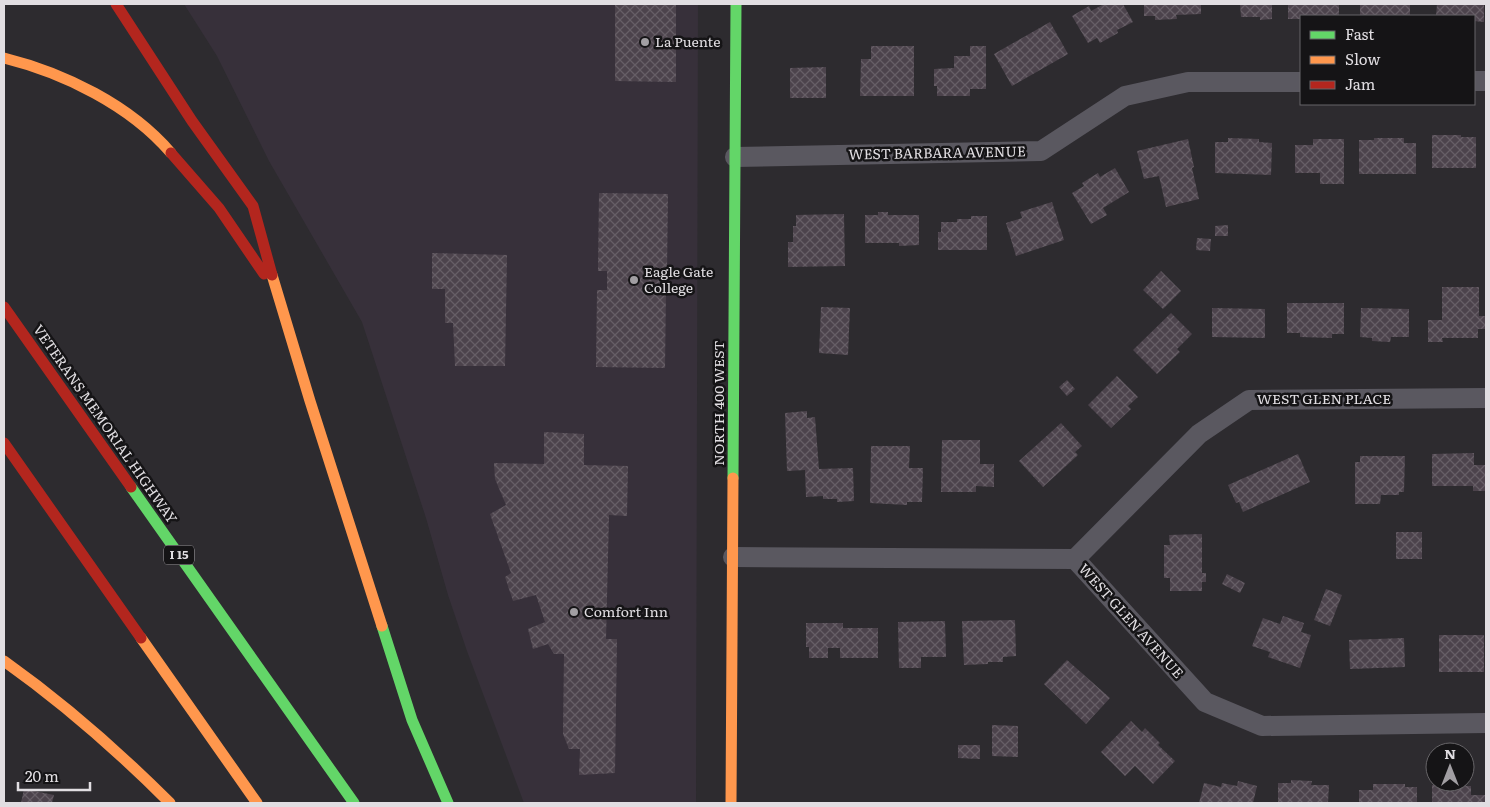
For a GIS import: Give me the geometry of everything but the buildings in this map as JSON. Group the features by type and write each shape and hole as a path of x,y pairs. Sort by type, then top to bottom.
{"main road":[{"path":"116,4 192,121 253,206 276,292 412,720 448,803"},
{"name":"NORTH 400 WEST","path":"731,803 736,4"},
{"path":"4,58 35,66 87,89 118,108 146,129 166,147 219,208 276,292"},
{"name":"VETERANS MEMORIAL HIGHWAY","path":"4,307 354,803"},
{"path":"4,443 257,803"},
{"path":"4,661 28,678 132,765 170,803"}],"street":[{"name":"WEST BARBARA AVENUE","path":"735,157 1041,151 1125,96 1188,82 1300,82"},
{"name":"WEST GLEN PLACE","path":"1075,559 1199,434 1249,400 1486,398"},
{"name":"WEST GLEN AVENUE","path":"733,557 1075,559 1205,702 1262,726 1486,723"}],"shaded area":[{"path":"184,4 698,4 696,803 524,803 448,595 426,518 362,322 269,161 217,56"}],"traffic: fast":[{"path":"733,478 736,4"},
{"path":"131,487 354,803"},
{"path":"382,626 412,720 448,803"}],"traffic: slow":[{"path":"4,58 50,72 95,93 136,120 171,153"},
{"path":"272,275 382,626"},
{"path":"731,803 733,478"},
{"path":"141,638 257,803"},
{"path":"4,661 90,729 170,803"}],"traffic: jam":[{"path":"116,4 192,121 253,206 272,275"},
{"path":"171,153 219,208 264,274"},
{"path":"4,307 131,487"},
{"path":"4,443 141,638"}],"place":[{"name":"La Puente","path":"645,42"},
{"name":"Eagle Gate College","path":"634,280"},
{"name":"Comfort Inn","path":"574,612"}]}
